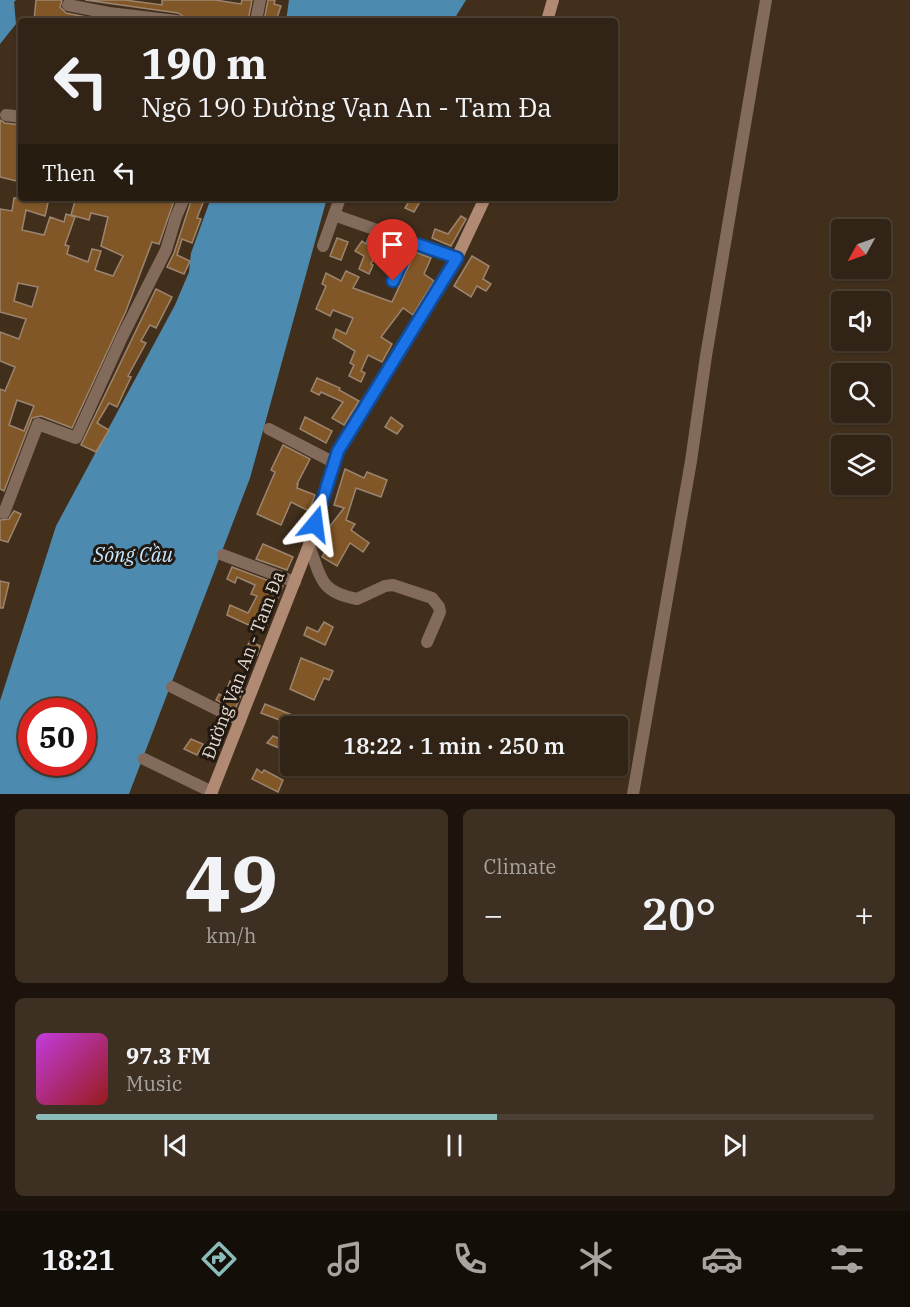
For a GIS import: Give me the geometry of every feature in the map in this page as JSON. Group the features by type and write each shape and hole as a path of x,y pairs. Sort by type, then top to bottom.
{"main road":[{"path":"548,18 553,0"},
{"name":"Đường Vạn An - Tam Đa","path":"212,793 309,545 338,451 457,258 484,201"}],"street":[{"path":"257,18 260,0"},
{"path":"633,794 692,461 706,356 766,0"},
{"path":"68,5 152,18"},
{"path":"6,115 18,117"},
{"path":"0,512 4,513 38,424 76,438 122,337 166,250 183,201"},
{"path":"323,246 339,201"},
{"path":"334,215 457,258"},
{"path":"393,281 411,242"},
{"path":"269,429 333,462"},
{"path":"309,545 323,583 338,594 357,599 385,586 393,585 432,598 440,612 427,642"},
{"path":"223,555 295,582"},
{"path":"172,687 240,721"},
{"path":"144,759 212,793"}],"water":[{"path":"0,0 16,0 14,2 16,24 0,44"},
{"path":"289,0 466,0 455,18 286,18"},
{"name":"Sông Cầu","path":"210,201 326,201 250,478 129,794 0,794 0,701 56,526 175,305 189,272 191,253"}],"building":[{"path":"36,0 62,0 60,7 66,13 92,18 34,18"},
{"path":"85,0 125,0 162,5 162,0 215,0 241,4 242,0 252,0 249,18 191,18 178,13"},
{"path":"268,0 275,0 274,4 281,6 277,18 265,18"},
{"path":"0,120 18,125 18,181 0,177"},
{"path":"14,198 18,198 18,201 48,203 45,216 26,210 22,230 44,235 50,217 64,222 66,214 75,217 65,245 69,246 67,254 88,262 92,249 101,251 95,270 113,276 123,256 101,246 108,217 91,213 89,220 71,215 75,201 174,201 159,244 152,242 126,311 72,428 41,416 32,418 4,491 0,489 0,389 5,391 15,367 0,361 0,332 19,339 26,319 0,312 0,209 12,211","holes":["18,283 38,287 32,307 14,301","17,400 34,406 24,431 9,425"]},
{"path":"191,201 204,201 197,218 201,219 192,243 182,239 177,255 190,261 184,274 167,267"},
{"path":"409,201 420,201 414,212 405,208"},
{"path":"461,216 466,219 451,246 432,238 435,229 448,234"},
{"path":"369,236 400,247 398,251 381,244 371,264 373,265 369,274 359,269 364,256 355,251 362,241 366,244"},
{"path":"337,238 348,242 341,260 330,256"},
{"path":"415,252 431,258 424,274 434,281 413,315 403,308 381,337 392,344 382,362 368,355 361,371 365,373 361,382 349,376 354,365 350,363 355,351 333,338 336,329 346,334 353,318 333,310 330,316 316,309 326,286 322,284 326,273 341,281 346,271 359,277 353,288 392,302"},
{"path":"472,256 489,266 483,279 491,284 486,291 477,286 471,297 454,286"},
{"path":"156,289 172,297 156,328 150,325 141,341 146,343 128,376 131,377 117,407 109,403 97,423 109,430 96,452 81,445"},
{"path":"317,378 340,388 339,390 359,401 344,425 332,418 343,402 321,392 319,395 311,391"},
{"path":"305,417 332,431 326,443 300,429"},
{"path":"391,417 403,426 397,434 385,427"},
{"path":"283,445 310,459 297,488 315,495 309,511 291,502 281,525 257,514 275,472 271,470"},
{"path":"345,469 364,478 367,472 387,480 381,497 356,488 346,520 355,524 351,530 369,543 363,552 350,543 337,566 322,557 329,546 318,542 321,533 324,534 344,508 334,505"},
{"path":"14,511 21,514 8,542 0,540 0,520 9,519"},
{"path":"263,544 293,557 287,570 256,559"},
{"path":"232,567 283,586 264,632 227,615 230,605 248,613 257,596 251,594 255,585 237,577 235,583 227,579"},
{"path":"0,581 9,583 3,608 0,608"},
{"path":"324,622 333,627 325,645 304,635 307,627 318,632"},
{"path":"250,641 260,646 257,655 246,649"},
{"path":"301,658 333,671 329,680 324,678 314,700 290,689"},
{"path":"230,681 244,688 235,709 216,700 219,694 224,697"},
{"path":"265,704 295,716 280,716 280,720 261,713"},
{"path":"273,736 280,739 280,748 267,743"},
{"path":"191,739 203,744 197,755 184,749"},
{"path":"257,769 262,773 264,770 283,780 278,792 252,779"}],"route":[{"path":"315,524 338,451 457,258 411,242 393,281"}]}
